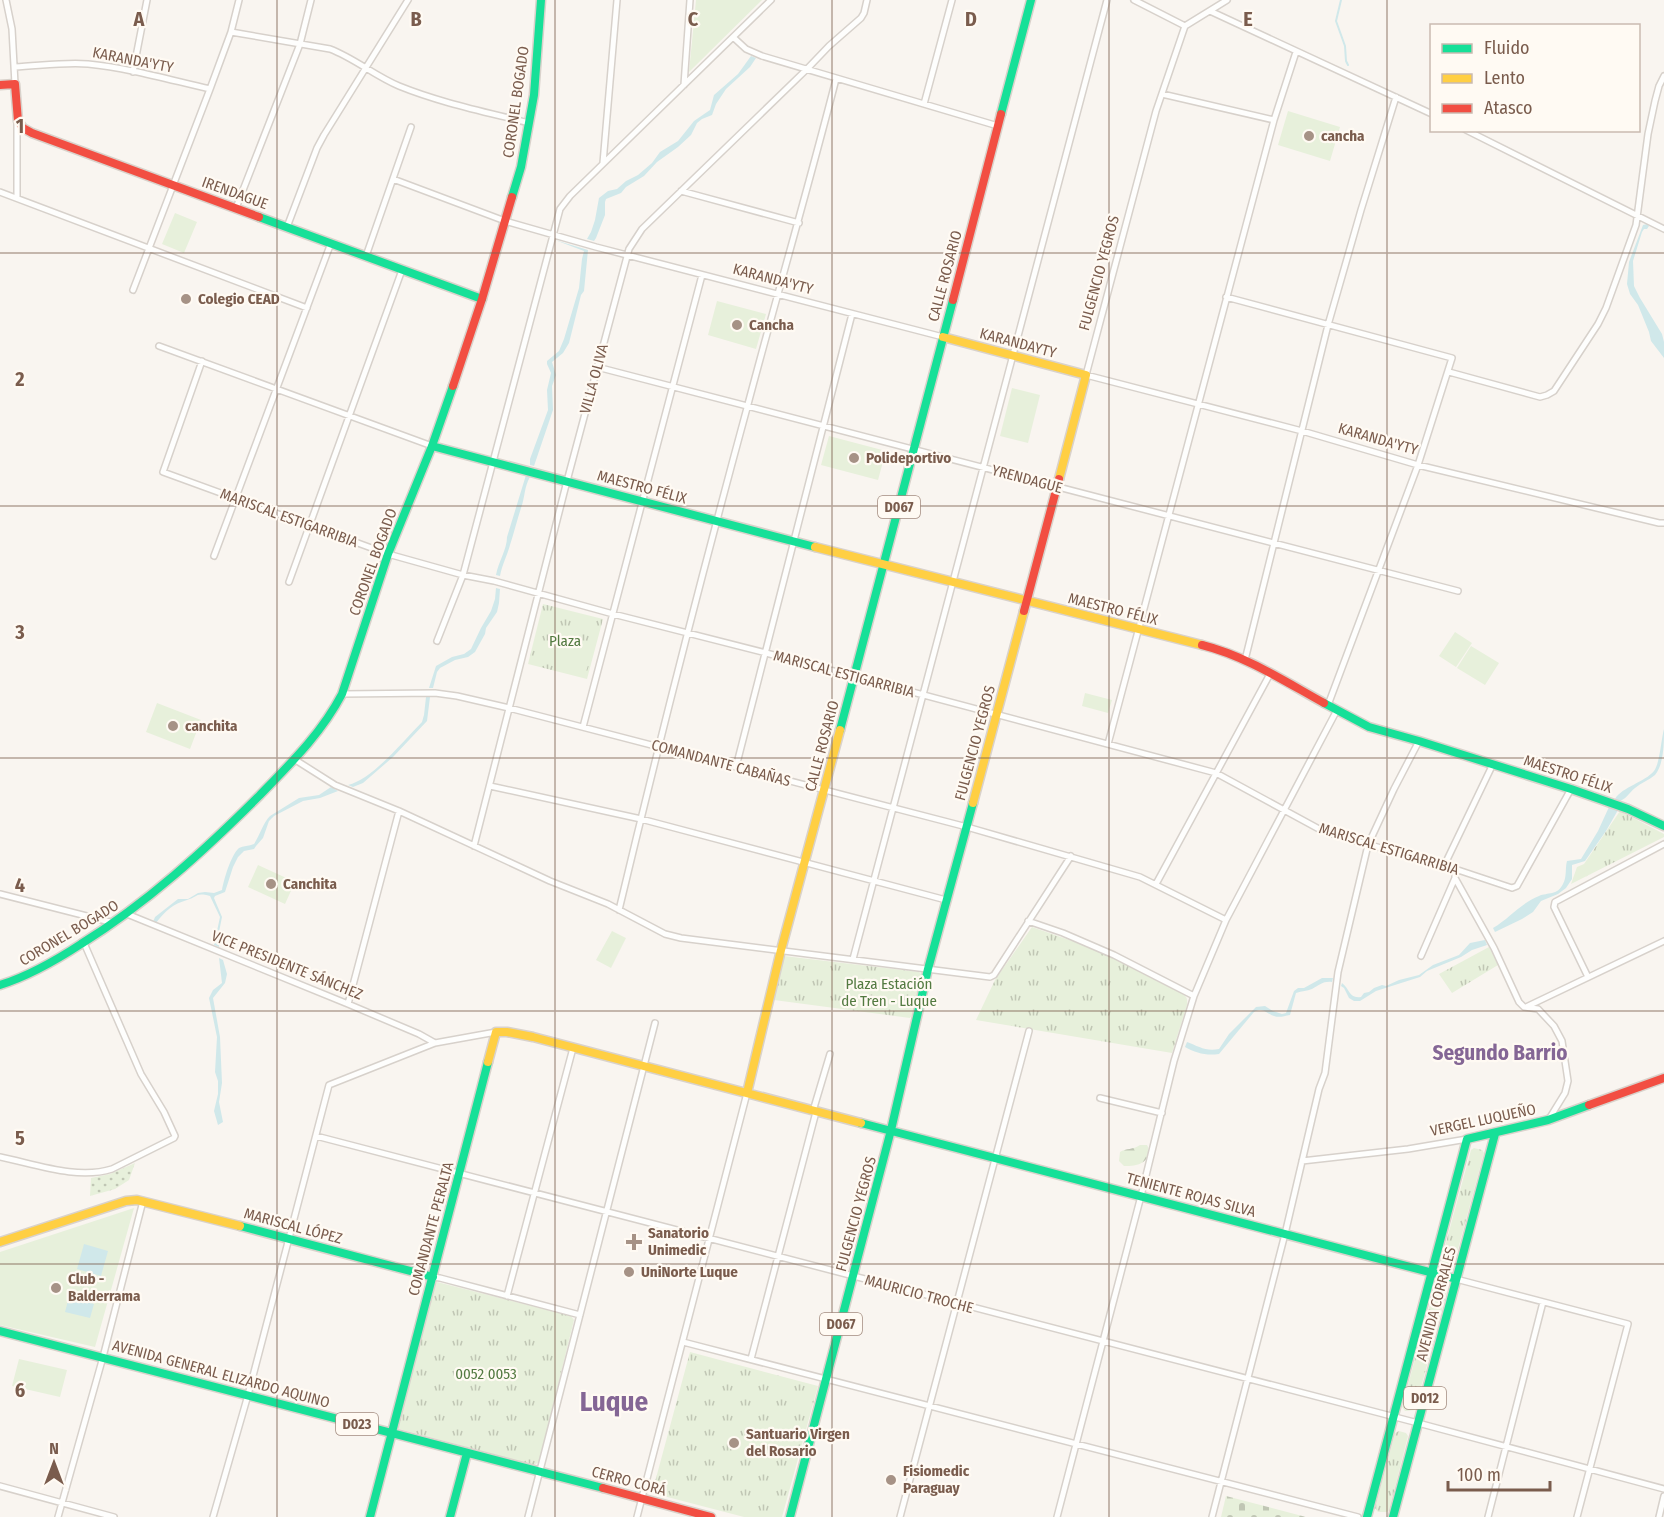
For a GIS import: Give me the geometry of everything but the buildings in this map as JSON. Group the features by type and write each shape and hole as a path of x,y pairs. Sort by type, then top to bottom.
{"main road":[{"name":"CORONEL BOGADO","path":"0,985 26,977 114,923 219,836 294,759 328,719 342,694 388,554 432,446 482,299 522,167 534,95 541,0"},
{"name":"CALLE ROSARIO","path":"747,1093 781,950 1031,0"},
{"path":"0,85 15,84 17,117"},
{"name":"IRENDAGUE","path":"17,117 19,125 33,133 482,299"},
{"name":"KARANDAYTY","path":"943,337 1086,375"},
{"name":"FULGENCIO YEGROS","path":"790,1517 891,1130 928,969 1086,375"},
{"path":"432,446 494,462"},
{"name":"MAESTRO FÉLIX","path":"494,462 794,542 1221,650 1245,660 1369,727 1571,789 1628,809 1664,826"},
{"path":"496,1032 507,1032 573,1048 747,1093"},
{"name":"COMANDANTE PERALTA","path":"370,1517 496,1032"},
{"name":"VERGEL LUQUEÑO","path":"1467,1139 1548,1120 1664,1078"},
{"name":"TENIENTE ROJAS SILVA","path":"747,1093 1456,1279"},
{"name":"AVENIDA CORRALES","path":"1393,1517 1495,1134"},
{"name":"AVENIDA CORRALES","path":"1367,1517 1467,1139"},
{"name":"MARISCAL LÓPEZ","path":"0,1242 126,1201 143,1201 433,1277"},
{"name":"AVENIDA GENERAL ELIZARDO AQUINO","path":"0,1331 540,1471"},
{"path":"450,1517 466,1453"},
{"name":"CERRO CORÁ","path":"540,1471 711,1517"}],"street":[{"path":"6,0 12,29 15,84"},
{"path":"133,72 147,0"},
{"path":"133,290 231,32 239,0"},
{"path":"236,208 300,44 311,0"},
{"path":"287,227 317,148 408,0"},
{"path":"603,164 617,0"},
{"path":"684,85 690,0"},
{"path":"437,642 463,575 561,209 570,196 771,0"},
{"name":"VILLA OLIVA","path":"474,846 629,249 638,234 681,191 829,46 861,18 867,0"},
{"path":"924,104 952,0"},
{"path":"853,959 1107,0"},
{"path":"1134,0 1185,26 1227,0"},
{"path":"1210,11 1430,114"},
{"name":"FULGENCIO YEGROS","path":"1086,375 1156,111 1185,26"},
{"path":"231,32 330,48 396,85 425,96 529,123"},
{"path":"733,37 741,46 762,56 998,126"},
{"path":"1108,744 1274,120 1296,52"},
{"name":"KARANDA'YTY","path":"15,67 78,64 133,72 210,89"},
{"path":"1449,372 1540,396 1554,391 1606,308 1640,218 1648,134 1659,86 1664,76"},
{"path":"619,909 747,406 799,223 836,79"},
{"path":"1162,94 1274,120"},
{"path":"1245,660 1328,325 1360,210 1396,97"},
{"path":"17,117 17,198"},
{"path":"366,256 411,127"},
{"path":"1470,132 1664,229"},
{"name":"KARANDA'YTY","path":"393,179 505,221 943,337"},
{"path":"681,191 799,223"},
{"path":"0,192 307,308"},
{"path":"214,556 331,243"},
{"path":"289,582 402,270"},
{"path":"584,727 702,275"},
{"path":"1226,297 1452,358 1418,465 1328,705"},
{"path":"736,767 852,314"},
{"path":"159,346 432,446"},
{"name":"MARISCAL ESTIGARRIBIA","path":"202,361 163,472 388,554 766,652 1216,773 1319,829 1512,888 1517,886 1571,789"},
{"name":"YRENDAGUE","path":"597,367 1458,591"},
{"name":"KARANDA'YTY","path":"1086,375 1302,431 1418,465 1664,523"},
{"path":"1156,884 1270,674"},
{"name":"COMANDANTE CABAÑAS","path":"342,694 424,692 458,696 584,727 1071,856 1140,877 1226,920"},
{"path":"1058,1517 1174,1061 1194,996 1226,920 1337,710"},
{"path":"1212,1517 1285,1234 1319,1089 1325,1073 1338,977 1368,845 1419,741"},
{"path":"294,759 335,785 399,811 550,881 608,903 672,937 990,977 994,975 1071,856"},
{"path":"1444,866 1493,764"},
{"path":"489,786 641,819 946,900"},
{"path":"348,1004 399,811"},
{"path":"1588,977 1554,907 1555,902 1664,844"},
{"path":"1421,956 1455,878 1455,869"},
{"path":"1455,878 1494,948 1519,1002 1524,1007 1538,1009 1554,1026 1562,1041 1567,1088 1548,1120"},
{"path":"0,894 114,923"},
{"name":"VICE PRESIDENTE SÁNCHEZ","path":"127,914 348,1004 435,1043"},
{"path":"1028,921 1114,955 1194,996"},
{"path":"0,1157 76,1173 101,1171 112,1169 174,1138 175,1134 164,1112 141,1074 84,943"},
{"path":"1524,1007 1664,943"},
{"path":"528,1517 655,1023"},
{"path":"900,1517 1029,1031"},
{"path":"213,1517 248,1395 329,1085 435,1043 496,1032"},
{"path":"507,1296 573,1048"},
{"path":"751,1359 830,1054"},
{"name":"CALLE ROSARIO","path":"637,1517 747,1093"},
{"path":"1100,1098 1162,1113"},
{"name":"MAURICIO TROCHE","path":"316,1136 1418,1423 1664,1490"},
{"name":"VERGEL LUQUEÑO","path":"1302,1161 1408,1149 1467,1139"},
{"path":"58,1517 103,1357 143,1201"},
{"name":"MARISCAL LÓPEZ","path":"433,1277 580,1315"},
{"name":"TENIENTE ROJAS SILVA","path":"1456,1279 1628,1324 1589,1469"},
{"path":"1488,1517 1543,1302"},
{"path":"682,1342 1358,1517"},
{"path":"1577,1517 1589,1469"},
{"path":"0,1486 114,1517"},
{"path":"1659,1517 1664,1496"}],"green space":[{"path":"696,0 762,0 689,72"},
{"name":"cancha","path":"1288,111 1340,127 1330,161 1278,145"},
{"path":"175,213 197,222 184,253 162,244"},
{"name":"Cancha","path":"717,301 766,314 756,349 708,335"},
{"path":"1012,388 1040,395 1028,443 1000,436"},
{"name":"Polideportivo","path":"829,436 886,451 878,480 821,465"},
{"name":"Plaza","path":"543,604 603,619 587,679 528,664"},
{"path":"1455,632 1472,643 1456,667 1439,656"},
{"path":"552,633 594,646 585,675 543,662"},
{"path":"1471,646 1499,663 1485,685 1457,668"},
{"path":"1085,693 1112,700 1108,713 1082,706"},
{"name":"canchita","path":"157,703 201,720 190,749 146,732"},
{"path":"1620,811 1664,834 1664,837 1571,884 1577,867 1584,864"},
{"name":"Canchita","path":"258,865 295,882 285,904 248,887"},
{"path":"1032,927 1095,949 1183,993 1187,999 1187,1005 1172,1053 976,1020 995,980"},
{"path":"612,931 626,938 611,968 596,960"},
{"path":"1489,947 1498,965 1452,993 1439,974"},
{"name":"Plaza Estación de Tren - Luque","path":"784,956 919,972 922,977 912,1015 910,1018 774,1000"},
{"path":"1140,1145 1148,1147 1146,1160 1134,1166 1124,1166 1119,1161 1120,1152"},
{"path":"1474,1148 1484,1153 1454,1264 1445,1265 1441,1261 1471,1150"},
{"path":"135,1163 129,1180 115,1189 90,1196 91,1178 110,1174"},
{"name":"Club - Balderrama","path":"134,1208 95,1347 0,1325 0,1252"},
{"name":"0052 0053","path":"437,1282 571,1316 574,1320 539,1462 534,1465 399,1429 398,1425 434,1286"},
{"path":"1439,1287 1447,1291 1415,1410 1405,1411 1402,1407 1434,1289"},
{"path":"690,1352 818,1386 782,1517 744,1517 652,1493"},
{"path":"19,1359 67,1370 60,1397 12,1386"},
{"path":"1399,1431 1408,1436 1389,1511 1378,1512 1375,1508 1395,1433"},
{"path":"1226,1496 1306,1517 1221,1517"}],"water":[{"path":"751,56 756,58 750,67 726,89 712,115 697,123 691,135 657,162 644,176 626,187 621,193 606,199 605,215 596,238 594,241 587,239 595,220 599,198 638,175 652,163 660,152 678,141 694,121 710,110 714,95 738,74"},
{"path":"1643,225 1649,226 1642,232 1633,261 1634,286 1662,334 1664,358 1651,341 1638,305 1630,294 1627,284 1629,262"},
{"path":"555,240 588,250 584,291 569,343 563,353 552,362 556,375 552,386 553,410 534,466 530,465 530,459 548,410 547,390 551,373 547,361 559,351 564,339 579,288 584,251"},
{"path":"526,475 530,477 513,536 500,576 496,575 506,547"},
{"path":"496,588 500,589 497,612 486,628 475,652 440,668 433,688 429,688 436,666 471,649 491,611"},
{"path":"426,697 430,697 427,721 393,757 363,783 353,787 348,785 358,781 377,767 422,722"},
{"path":"1664,729 1662,759 1655,775 1637,786 1622,800 1615,799 1623,791 1654,771"},
{"path":"331,787 338,791 303,801 274,816 269,821 263,838 254,849 244,851 238,857 225,892 214,898 222,917 219,947 214,945 220,917 210,896 199,895 173,906 156,923 153,922 155,917 178,899 188,899 198,893 214,893 222,890 236,851 241,847 254,844 270,816 299,798 319,795"},
{"path":"1609,807 1618,810 1585,861 1572,865 1572,879 1566,888 1541,901 1533,912 1522,919 1495,932 1493,928 1527,903 1561,888 1567,861 1581,859"},
{"path":"1485,940 1487,945 1427,971 1420,977 1376,991 1360,1001 1349,998 1341,986 1342,983 1352,995 1361,997 1374,988 1419,975 1433,965 1459,955 1470,943"},
{"path":"219,958 223,960 227,974 225,983 213,998 220,1037 222,1083 219,1102 223,1122 218,1125 214,1111 218,1094 215,1072 217,1037 209,998 213,990 222,983"},
{"path":"1322,978 1333,978 1332,982 1296,993 1290,1015 1278,1017 1262,1010 1254,1012 1219,1054 1201,1054 1185,1047 1187,1042 1206,1049 1219,1049 1229,1034 1256,1007 1265,1006 1282,1014 1286,1013 1294,991"},
{"path":"84,1244 108,1251 101,1276 77,1269"},
{"path":"69,1297 94,1304 90,1318 65,1312"}],"waterway":[{"path":"1341,0 1336,21 1345,46 1348,65"}],"traffic: fast":[{"path":"512,197 521,167 534,95 541,0"},
{"path":"1001,114 1031,0"},
{"path":"259,217 482,299"},
{"path":"840,730 953,300"},
{"path":"0,985 32,973 61,956 152,894 238,816 282,772 325,722 342,694 388,554 432,446 453,386"},
{"path":"432,446 815,547"},
{"path":"1324,703 1369,727 1571,789 1628,809 1664,826"},
{"path":"790,1517 891,1130 928,969 973,803"},
{"path":"370,1517 488,1062"},
{"path":"1367,1517 1467,1139 1548,1120 1589,1105"},
{"path":"861,1123 1456,1279"},
{"path":"1393,1517 1495,1134"},
{"path":"240,1226 433,1277"},
{"path":"0,1331 603,1488"},
{"path":"450,1517 467,1453"}],"traffic: slow":[{"path":"943,337 1086,375 1059,479"},
{"path":"815,547 1202,645"},
{"path":"973,803 1024,611"},
{"path":"747,1093 781,950 840,730"},
{"path":"488,1062 496,1032 507,1032 861,1123"},
{"path":"0,1242 126,1201 137,1200 240,1226"}],"traffic: jam":[{"path":"0,85 15,84 18,121 23,128 32,133 259,217"},
{"path":"953,300 1001,114"},
{"path":"453,386 512,197"},
{"path":"1024,611 1059,479"},
{"path":"1202,645 1249,662 1324,703"},
{"path":"1589,1105 1664,1078"},
{"path":"603,1488 711,1517"}],"place":[{"name":"cancha","path":"1309,136"},
{"name":"Colegio CEAD","path":"186,299"},
{"name":"Cancha","path":"737,325"},
{"name":"Polideportivo","path":"854,458"},
{"name":"canchita","path":"173,726"},
{"name":"Canchita","path":"271,884"},
{"name":"Sanatorio Unimedic","path":"634,1242"},
{"name":"UniNorte Luque","path":"629,1272"},
{"name":"Club - Balderrama","path":"56,1288"},
{"name":"Santuario Virgen del Rosario","path":"734,1443"},
{"name":"Fisiomedic Paraguay","path":"891,1480"}],"district":[{"name":"Segundo Barrio","path":"1500,1053"},
{"name":"Luque","path":"614,1402"}]}
